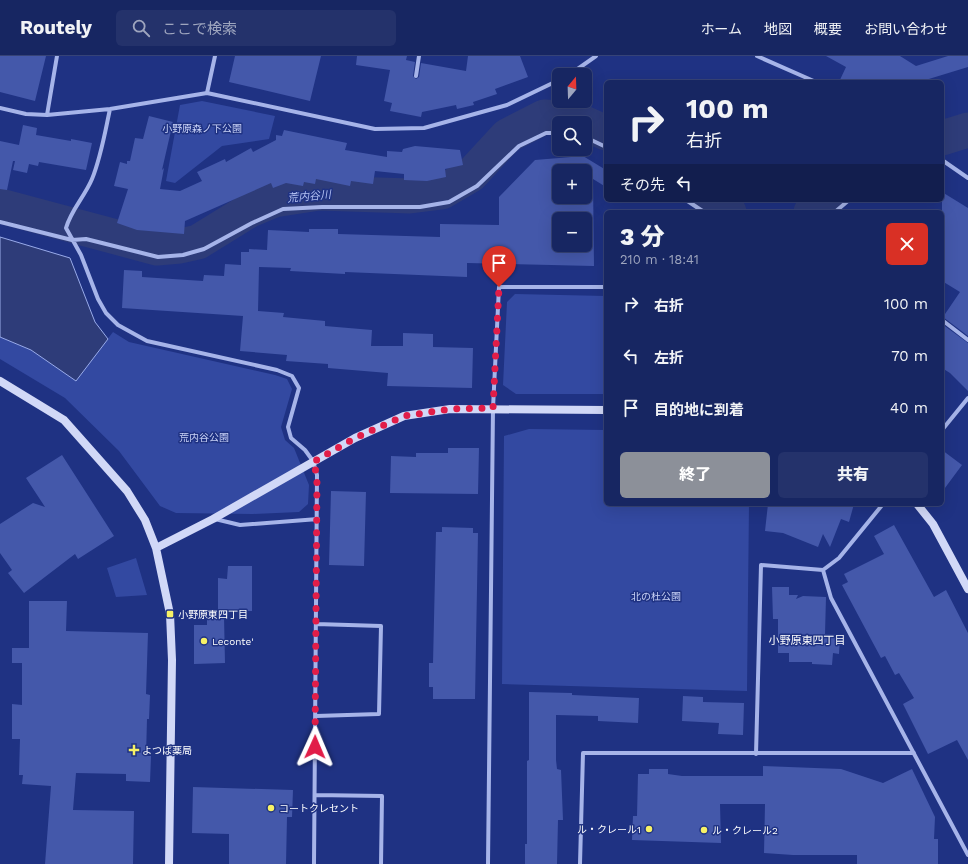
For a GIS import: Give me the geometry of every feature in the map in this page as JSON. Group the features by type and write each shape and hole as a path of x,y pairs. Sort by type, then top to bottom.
{"street":[{"path":"47,115 57,56"},
{"path":"207,92 215,56"},
{"path":"416,76 419,56"},
{"path":"579,68 596,56"},
{"path":"757,56 811,80"},
{"path":"0,108 26,114 47,115 110,109 207,92 375,129 424,128 507,105 552,83"},
{"path":"110,109 93,177 84,196 70,215 66,228 82,255 98,299 106,313 118,325 147,341 276,370 292,376 299,388 288,427 291,438 305,450 313,462 317,475 318,519 314,864"},
{"path":"0,222 72,240 86,239 158,257 183,255 204,249 252,222 283,209 322,206 420,207 449,202 477,186 519,146 546,133 552,133"},
{"path":"592,140 604,146"},
{"path":"944,161 968,178"},
{"path":"689,202 701,210"},
{"path":"838,210 847,202"},
{"path":"488,864 493,408 499,287 604,287"},
{"path":"944,322 968,340"},
{"path":"0,381 64,420 127,491 145,520 156,548 170,614 172,645 169,864"},
{"path":"944,428 968,398"},
{"path":"156,548 213,519 355,438 404,416 450,409 493,408 604,410"},
{"path":"756,754 761,565 823,570 839,558 881,506"},
{"path":"920,506 933,524 968,589"},
{"path":"213,519 240,525 318,519"},
{"path":"823,570 831,598 968,855"},
{"path":"316,624 381,626 379,714 316,716"},
{"path":"580,864 583,753 914,753"},
{"path":"315,795 382,796 381,864"}],"green space":[{"name":"小野原森ノ下公園","path":"202,101 275,116 269,139 222,146 175,183 166,181 180,105"},
{"path":"515,294 604,296 604,394 516,394 503,385 507,302"},
{"name":"荒内谷公園","path":"113,332 129,342 287,379 292,389 281,427 285,440 294,448 309,485 308,504 299,512 253,514 176,513 160,506 119,451 65,398 0,359 0,337 31,350 76,380"},
{"name":"北の杜公園","path":"529,429 604,430 604,506 749,506 747,691 502,684 504,436"},
{"path":"136,558 147,595 116,597 107,568"}],"shaded area":[{"path":"0,237 70,258 95,322 108,339 76,381 31,350 0,337"}],"building":[{"path":"0,56 46,56 35,101 0,92"},
{"path":"235,56 321,56 310,101 229,82"},
{"path":"357,56 407,56 406,60 415,62 413,76 416,79 419,77 421,63 466,71 468,56 520,56 528,77 495,89 497,94 473,102 474,105 457,109 456,105 422,112 421,117 390,111 392,103 384,101 390,70 356,65"},
{"path":"826,56 900,56 916,66 948,56 968,56 968,67 926,80 840,80 846,67"},
{"path":"149,116 173,122 162,170 164,168 160,189 180,191 202,181 197,172 225,159 226,162 251,148 253,152 276,140 276,135 282,136 284,130 347,143 345,150 387,157 387,151 402,152 403,149 415,146 460,150 463,165 445,169 446,177 427,181 404,180 404,174 375,171 373,184 351,181 350,186 316,179 315,184 304,182 303,186 286,183 273,188 271,183 185,221 184,234 137,230 117,223 128,189 114,186 120,162 127,164 127,161 130,161 135,138 143,139"},
{"path":"23,125 37,128 36,135 92,143 86,170 39,162 38,166 29,164 27,173 13,170 15,161 13,161 7,190 0,189 0,141 19,145"},
{"path":"583,156 604,169 604,186 593,179 594,266 467,263 467,277 345,272 345,274 290,271 291,268 259,267 258,311 284,313 283,317 325,321 325,326 372,330 371,346 403,346 403,333 433,334 433,347 473,348 472,388 387,386 388,373 328,368 328,364 286,361 287,355 240,351 243,316 122,308 124,270 142,271 142,277 203,281 204,275 224,276 225,264 241,265 241,252 249,252 249,249 267,250 268,230 309,232 309,229 338,229 338,234 440,237 440,224 499,225 499,197 535,160"},
{"path":"944,193 968,208 968,336 944,318 960,292 944,282 944,210 942,210"},
{"path":"944,325 968,343 968,391 950,373 944,369"},
{"path":"448,448 479,448 478,494 390,493 391,456 416,457 416,453 448,453"},
{"path":"944,452 962,465 944,489"},
{"path":"62,455 114,536 78,559 75,554 24,593 8,573 12,570 0,553 0,524 33,503 45,507 26,478"},
{"path":"331,491 366,492 364,566 329,565"},
{"path":"768,506 853,506 849,522 841,519 830,547 823,534 818,547 783,533 765,531"},
{"path":"894,525 934,597 946,590 968,633 968,760 957,740 928,754 903,704 914,698 899,673 895,675 885,656 881,658 842,585 848,582 844,574 884,554 874,536"},
{"path":"442,527 473,528 473,533 478,533 475,699 433,699 433,687 429,687 429,663 433,663 436,532 442,532"},
{"path":"228,566 252,566 252,611 218,611 218,578 227,579"},
{"path":"772,587 789,587 789,595 798,595 796,599 803,596 826,597 825,634 840,635 839,654 833,653 832,665 812,664 812,662 789,662 789,653 778,653 778,619 773,619"},
{"path":"29,601 67,601 66,631 148,633 146,694 150,695 149,719 147,719 146,756 151,756 150,782 126,781 126,774 76,773 73,810 134,811 133,864 45,864 51,786 22,784 23,775 19,775 20,739 12,739 12,704 22,705 22,663 12,663 12,648 29,648"},
{"path":"207,616 224,616 225,663 194,664 194,625 207,625"},
{"path":"529,692 572,693 572,695 639,698 638,723 598,721 598,716 556,715 556,760 557,769 561,770 563,820 558,820 557,864 525,864 525,844 527,844 527,761 529,760"},
{"path":"683,696 703,697 703,702 744,703 743,735 718,734 719,723 682,721"},
{"path":"763,766 841,769 883,783 912,769 935,817 934,839 938,839 938,864 857,864 857,855 793,855 764,853 765,804 720,804 721,843 632,840 633,816 637,816 638,774 649,774 649,769 668,769 668,774 682,776 763,776"},
{"path":"193,787 293,790 292,817 287,817 286,864 229,864 229,834 192,833"}],"waterway":[{"name":"荒内谷川","path":"0,206 157,248 180,246 198,242 250,210 274,200 319,193 410,196 442,192 471,175 507,136 544,117 575,119 604,132"},
{"name":"荒内谷川","path":"944,137 968,130"},
{"name":"荒内谷川","path":"713,202 726,210"},
{"name":"荒内谷川","path":"814,210 824,202"}],"place":[{"name":"小野原東四丁目","path":"170,614"},
{"name":"Leconte'","path":"204,641"},
{"name":"よつば薬局","path":"134,750"},
{"name":"コートクレセント","path":"271,808"},
{"name":"ル・クレール1","path":"649,829"},
{"name":"ル・クレール2","path":"704,830"}],"district":[{"name":"小野原東四丁目","path":"807,640"}],"route":[{"path":"315,747 318,519 317,475 313,462 355,438 404,416 450,409 493,408 499,287"}]}
